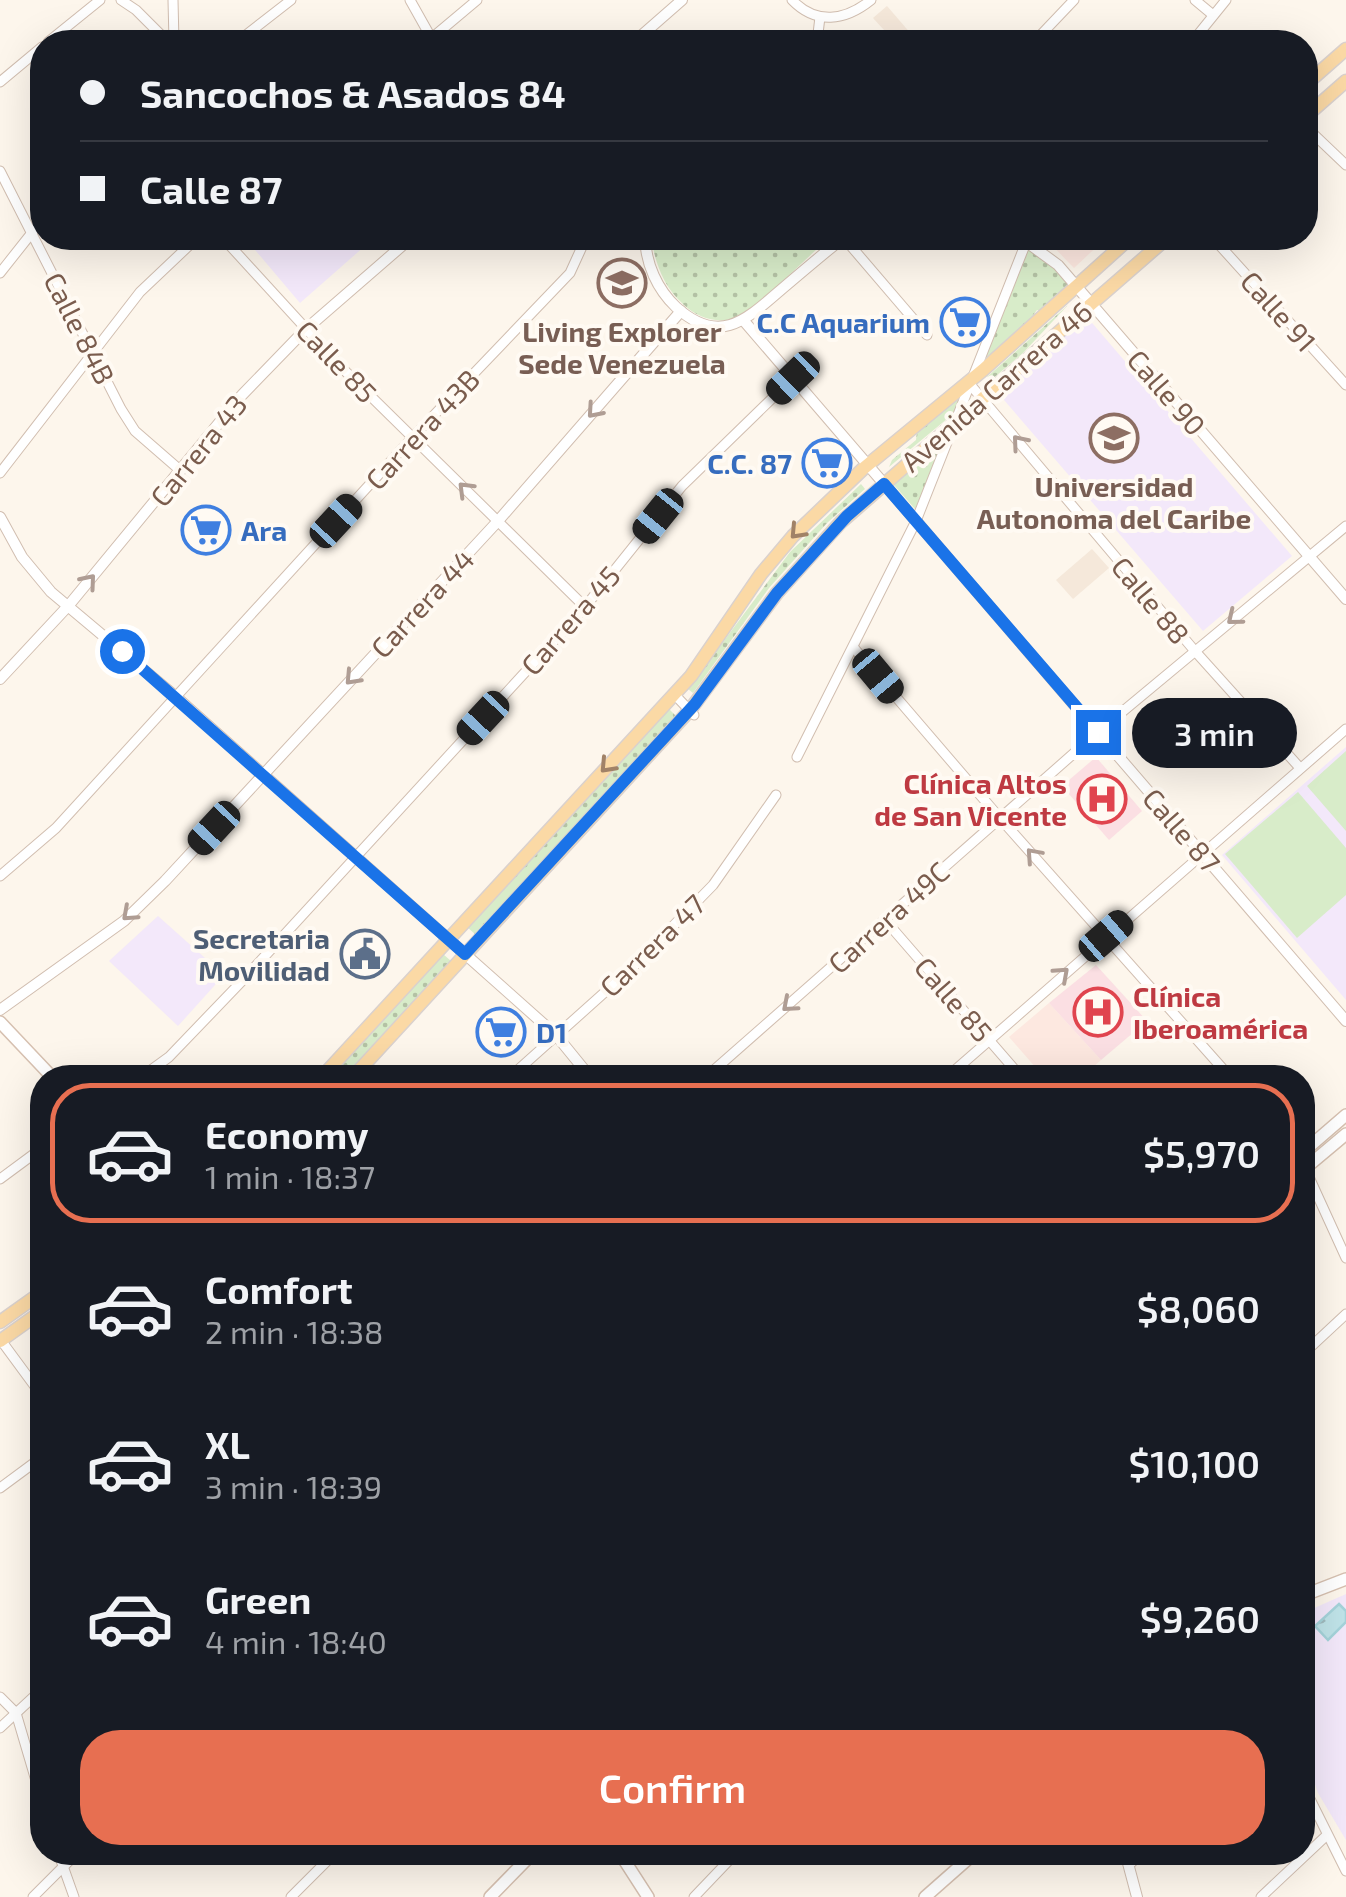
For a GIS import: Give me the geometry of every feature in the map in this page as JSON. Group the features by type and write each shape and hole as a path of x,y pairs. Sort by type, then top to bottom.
{"main road":[{"path":"1318,74 1346,50"},
{"path":"1318,106 1346,82"},
{"name":"Avenida Carrera 46","path":"333,1065 674,694 782,548 828,500 1116,250"},
{"name":"Avenida Carrera 46","path":"364,1065 692,712 777,593 847,516 1153,250"},
{"path":"0,1022 41,1065"},
{"path":"1315,1142 1346,1115"},
{"path":"1315,1159 1346,1134"},
{"path":"0,1322 30,1301"},
{"path":"0,1340 30,1319"},
{"path":"1315,1591 1346,1579"},
{"path":"490,1897 521,1865"},
{"path":"627,1865 648,1897"},
{"path":"925,1897 961,1865"}],"street":[{"path":"63,30 100,0"},
{"path":"121,0 158,30"},
{"path":"172,30 173,0"},
{"path":"252,30 291,0"},
{"path":"410,0 425,30"},
{"path":"444,30 478,0"},
{"path":"648,30 682,0"},
{"path":"792,0 804,12 844,17 871,0"},
{"path":"1045,30 1074,0"},
{"path":"1195,0 1213,15"},
{"path":"1201,30 1226,0"},
{"path":"818,30 820,16"},
{"path":"0,82 30,57"},
{"path":"1318,138 1346,165"},
{"name":"Calle 84B","path":"0,171 30,229"},
{"path":"0,273 30,236"},
{"name":"Calle 84B","path":"41,250 128,422 180,471"},
{"path":"0,474 140,292 185,250"},
{"name":"Calle 85","path":"234,250 305,330 584,607"},
{"name":"Carrera 43","path":"0,679 69,606 242,395 305,330 397,250"},
{"name":"Carrera 43B","path":"0,876 56,828 413,438 570,273 581,250"},
{"path":"647,250 656,282 681,311 692,320 717,328 744,321 829,250"},
{"path":"853,250 926,335"},
{"path":"797,757 916,521 1021,250"},
{"name":"Calle 90","path":"1041,250 1052,258 1346,599"},
{"name":"Calle 91","path":"1223,250 1346,385"},
{"name":"Carrera 44","path":"0,1010 124,920 165,881 498,521 681,311"},
{"name":"Calle 87","path":"744,321 1346,1021"},
{"name":"Carrera 45","path":"156,1065 181,1044 584,607 682,486 793,378"},
{"name":"Calle 88","path":"968,382 1194,650 1300,768"},
{"path":"0,516 34,574 448,938 556,1036 580,1065"},
{"name":"Carrera 49C","path":"720,1065 999,817 1346,526"},
{"path":"854,648 1220,1065"},
{"path":"674,694 692,712"},
{"path":"960,1065 1346,729"},
{"name":"Carrera 47","path":"524,1065 634,966 713,885 776,795"},
{"name":"Calle 85","path":"885,920 1011,1065"},
{"path":"0,1179 30,1157"},
{"path":"1315,1192 1346,1258"},
{"path":"1315,1343 1346,1314"},
{"path":"0,1340 30,1380"},
{"path":"0,1488 30,1467"},
{"path":"0,1697 16,1713 30,1760"},
{"path":"0,1728 30,1700"},
{"path":"1315,1810 1346,1871"},
{"path":"1315,1846 1327,1835"},
{"path":"291,1897 323,1865"},
{"path":"694,1897 725,1865"},
{"path":"1129,1865 1137,1897"},
{"path":"1261,1897 1295,1865"},
{"path":"33,1897 63,1866 74,1897"}],"shaded area":[{"path":"887,6 908,30 884,30 873,18"},
{"path":"255,250 360,250 300,303"},
{"path":"1057,250 1093,250 1074,268"},
{"name":"Living Explorer Sede Venezuela","path":"620,266 637,280 622,299 606,285"},
{"name":"Universidad Autonoma del Caribe","path":"1087,317 1292,556 1203,631 998,393"},
{"path":"1092,549 1109,568 1073,599 1056,580"},
{"path":"1346,747 1346,1000 1222,855"},
{"name":"Clínica Altos de San Vicente","path":"1096,757 1142,811 1109,840 1062,786"},
{"path":"158,916 224,975 178,1026 109,961"},
{"name":"Clínica Iberoamérica","path":"1096,965 1147,1021 1101,1060 1049,1003"},
{"path":"1049,1003 1101,1060 1095,1065 1034,1065 1009,1037"},
{"path":"1346,1594 1346,1840 1315,1785 1315,1608"}],"green space":[{"path":"654,250 816,250 750,308 727,320 710,319 689,309 671,290"},
{"path":"1031,250 1049,261 1070,284 1041,311 1037,310 980,369"},
{"path":"1068,305 1023,353 990,381 987,377"},
{"path":"964,391 971,399 889,467 916,440 917,431"},
{"path":"949,433 915,509 894,485"},
{"path":"861,484 865,489 827,523 769,588 693,693 688,689 790,552"},
{"path":"669,709 678,718 476,935 467,927"},
{"path":"1346,751 1346,831 1307,786"},
{"path":"1298,792 1346,848 1346,895 1297,938 1225,854"},
{"path":"443,954 451,961 354,1065 340,1065"}],"water":[{"path":"1339,1604 1346,1611 1346,1622 1328,1640 1315,1626"}],"place":[{"name":"Living Explorer Sede Venezuela","path":"622,283"},
{"name":"C.C Aquarium","path":"965,322"},
{"name":"Universidad Autonoma del Caribe","path":"1114,438"},
{"name":"C.C. 87","path":"827,463"},
{"name":"Ara","path":"206,530"},
{"name":"Clínica Altos de San Vicente","path":"1102,799"},
{"name":"Secretaria Movilidad","path":"365,954"},
{"name":"Clínica Iberoamérica","path":"1098,1012"},
{"name":"D1","path":"501,1032"}],"route":[{"path":"122,651 465,954 695,704 777,593 847,516 884,484 1098,732"}]}
